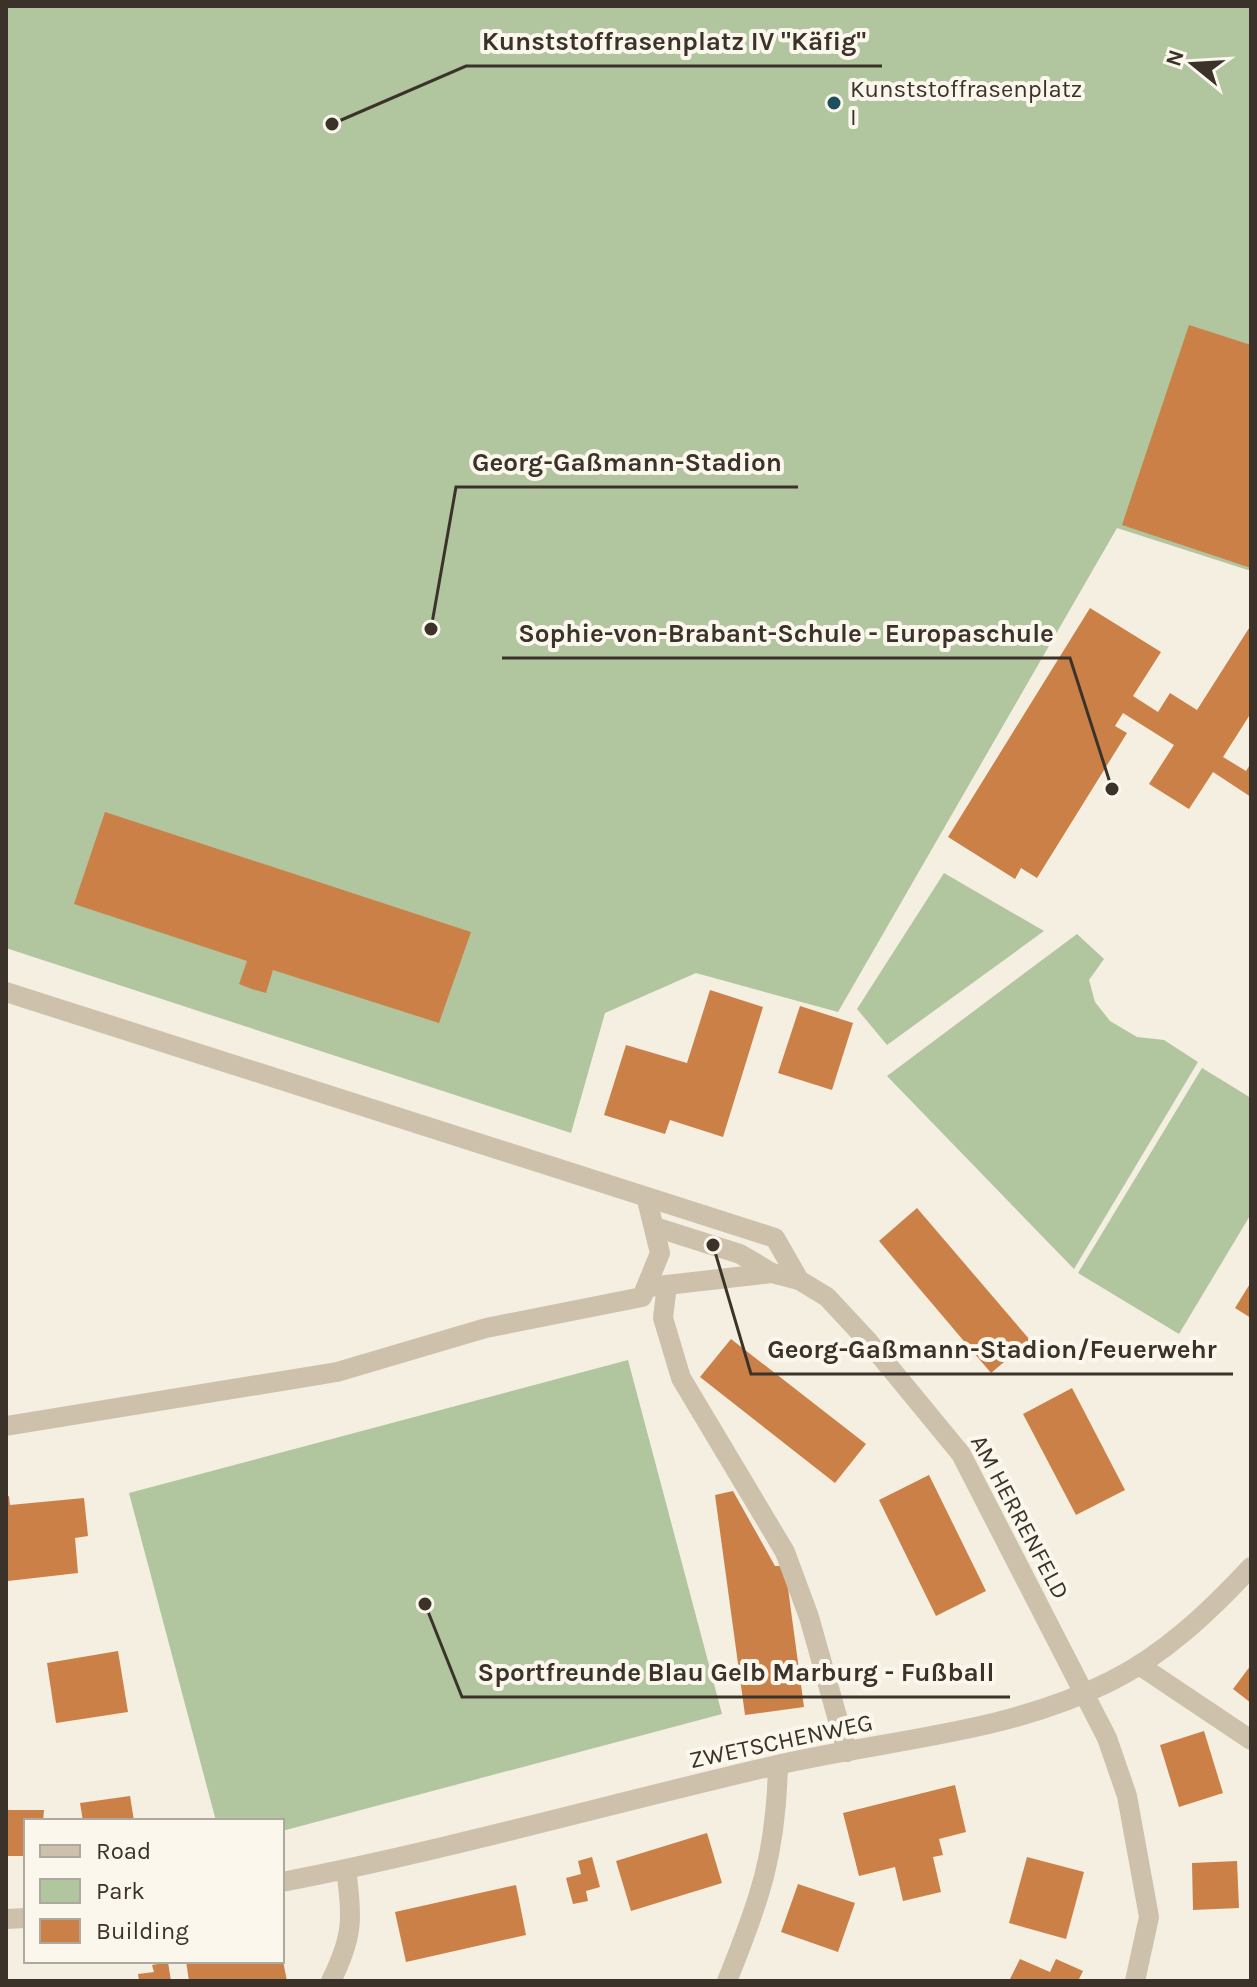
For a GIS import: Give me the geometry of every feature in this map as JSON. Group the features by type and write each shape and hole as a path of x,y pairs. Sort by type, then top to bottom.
{"street":[{"path":"6,992 647,1200 775,1238 799,1280"},
{"path":"647,1200 660,1253 658,1286 663,1318 681,1378 785,1552 809,1617 847,1752"},
{"path":"655,1227 740,1254 772,1273"},
{"name":"AM HERRENFELD","path":"6,1426 337,1372 486,1328 642,1297 658,1286 772,1273 799,1280 827,1297 961,1454 1107,1738 1127,1796 1149,1917 1135,1981"},
{"name":"ZWETSCHENWEG","path":"284,1882 346,1870 778,1765 981,1728 1052,1708 1139,1665 1184,1632 1251,1567"},
{"path":"1139,1665 1251,1740"},
{"path":"727,1981 758,1906 771,1858 778,1765"},
{"path":"331,1981 345,1952 353,1914 346,1870"}],"green space":[{"path":"6,6 1251,6 1251,571 1117,528 838,1012 696,973 605,1013 571,1133 6,948"},
{"path":"944,873 1044,931 887,1045 857,1009"},
{"path":"1077,934 1104,959 1089,980 1095,1002 1110,1021 1137,1037 1164,1040 1198,1062 1074,1269 887,1076"},
{"path":"1202,1068 1251,1098 1251,1214 1179,1334 1078,1273"},
{"path":"628,1360 722,1714 284,1830 284,1819 215,1819 129,1493"}],"building":[{"path":"1189,325 1251,345 1251,568 1122,525"},
{"path":"1090,608 1161,652 1133,696 1158,712 1170,693 1197,710 1251,625 1251,713 1223,757 1246,771 1251,763 1251,797 1213,772 1189,809 1149,784 1174,745 1123,713 1115,726 1127,733 1037,878 1021,868 1015,879 948,837"},
{"path":"105,812 471,932 439,1023 273,970 266,993 252,989 239,984 247,961 74,904"},
{"path":"710,990 763,1007 723,1137 670,1120 665,1134 604,1115 626,1045 687,1063"},
{"path":"800,1006 853,1023 832,1090 778,1073"},
{"path":"917,1208 1030,1340 991,1373 879,1241"},
{"path":"1251,1282 1251,1318 1235,1308"},
{"path":"731,1339 866,1444 835,1483 700,1377"},
{"path":"1072,1388 1125,1490 1076,1515 1023,1414"},
{"path":"929,1475 986,1591 936,1616 879,1500"},
{"path":"733,1491 775,1566 785,1566 804,1707 745,1715 715,1495"},
{"path":"9,1496 10,1505 84,1498 88,1536 75,1538 78,1573 8,1581 6,1497"},
{"path":"118,1651 128,1712 56,1723 47,1663"},
{"path":"1251,1665 1251,1703 1233,1689"},
{"path":"1204,1731 1223,1793 1179,1807 1160,1745"},
{"path":"955,1785 966,1832 939,1839 943,1855 933,1857 941,1892 903,1901 895,1867 859,1876 843,1813"},
{"path":"130,1796 134,1819 83,1819 80,1803"},
{"path":"6,1810 44,1810 43,1819 24,1819 24,1856 6,1856"},
{"path":"707,1833 722,1883 631,1911 616,1861"},
{"path":"592,1857 600,1887 586,1891 588,1901 573,1904 566,1878 581,1874 578,1861"},
{"path":"1027,1857 1084,1872 1066,1939 1009,1923"},
{"path":"1237,1861 1239,1908 1193,1910 1192,1863"},
{"path":"798,1884 855,1903 838,1952 781,1932"},
{"path":"516,1885 526,1935 406,1962 395,1912"},
{"path":"1020,1959 1050,1972 1056,1959 1083,1971 1078,1981 1009,1981"},
{"path":"168,1963 171,1981 139,1981 138,1974 154,1972 152,1965"},
{"path":"186,1963 283,1963 287,1981 189,1981"}],"place":[{"name":"Kunststoffrasenplatz I","path":"834,103"},
{"name":"Kunststoffrasenplatz IV \"Käfig\"","path":"332,124"},
{"name":"Georg-Gaßmann-Stadion","path":"431,629"},
{"name":"Sophie-von-Brabant-Schule - Europaschule","path":"1112,789"},
{"name":"Georg-Gaßmann-Stadion/Feuerwehr","path":"713,1245"},
{"name":"Sportfreunde Blau Gelb Marburg - Fußball","path":"425,1604"}]}
